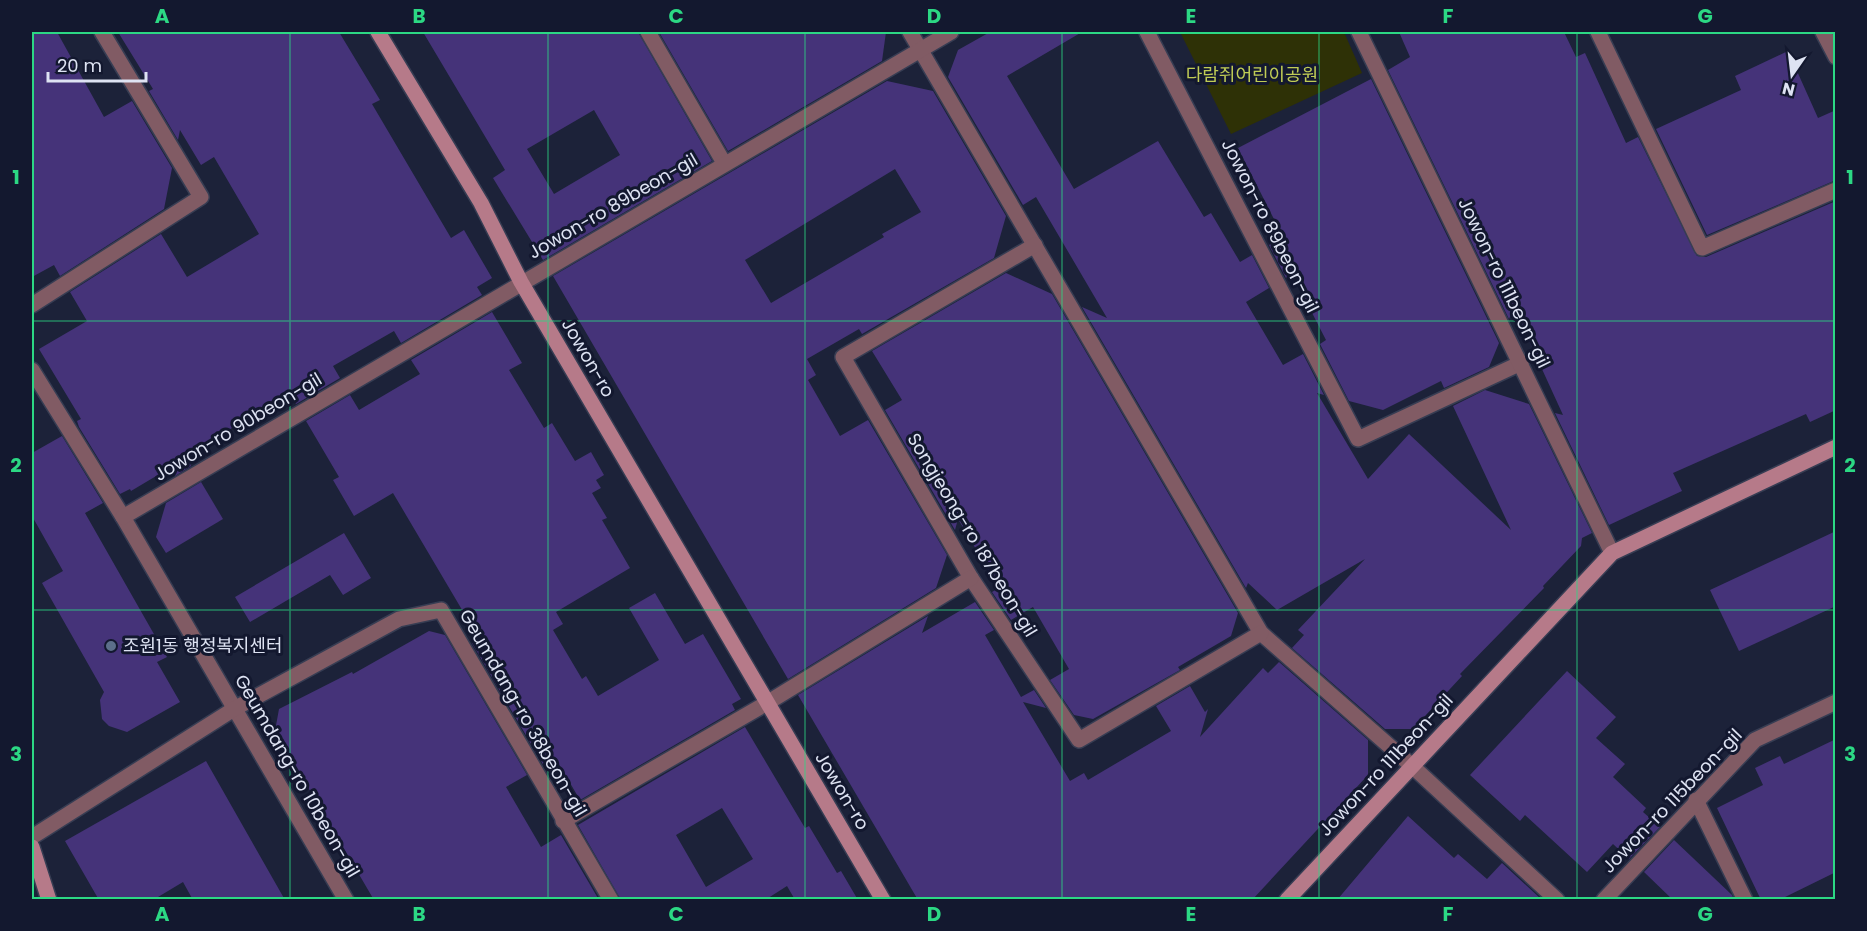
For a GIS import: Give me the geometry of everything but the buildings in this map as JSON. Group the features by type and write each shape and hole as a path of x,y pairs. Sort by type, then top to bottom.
{"main road":[{"name":"Jowon-ro","path":"378,32 481,203 521,282 883,900"},
{"name":"Jowon-ro 111beon-gil","path":"1287,900 1612,553 1836,447"},
{"path":"32,847 49,900"}],"street":[{"path":"32,305 201,197 102,32"},
{"name":"Jowon-ro 89beon-gil","path":"648,32 724,163"},
{"path":"910,32 1261,633 1412,765 1557,900"},
{"name":"Jowon-ro 89beon-gil","path":"521,282 951,32"},
{"name":"Jowon-ro 89beon-gil","path":"1147,32 1358,439 1521,363"},
{"name":"Jowon-ro 111beon-gil","path":"1359,32 1612,553"},
{"path":"1598,32 1702,248 1836,190"},
{"path":"1823,32 1836,57"},
{"name":"Songjeong-ro 187beon-gil","path":"1035,245 843,357 971,578 1079,740 1261,633"},
{"name":"Jowon-ro 90beon-gil","path":"123,517 521,282"},
{"path":"32,370 123,517"},
{"name":"Geumdang-ro 10beon-gil","path":"123,517 346,900"},
{"path":"563,821 767,703 971,578"},
{"name":"Geumdang-ro 38beon-gil","path":"32,837 234,709 399,619 441,610 611,900"},
{"name":"Jowon-ro 115beon-gil","path":"1604,900 1755,740 1836,702"},
{"path":"1696,800 1745,900"}],"green space":[{"name":"다람쥐어린이공원","path":"1180,32 1344,32 1362,73 1231,134"}],"place":[{"name":"조원1동 행정복지센터","path":"111,646"}]}
